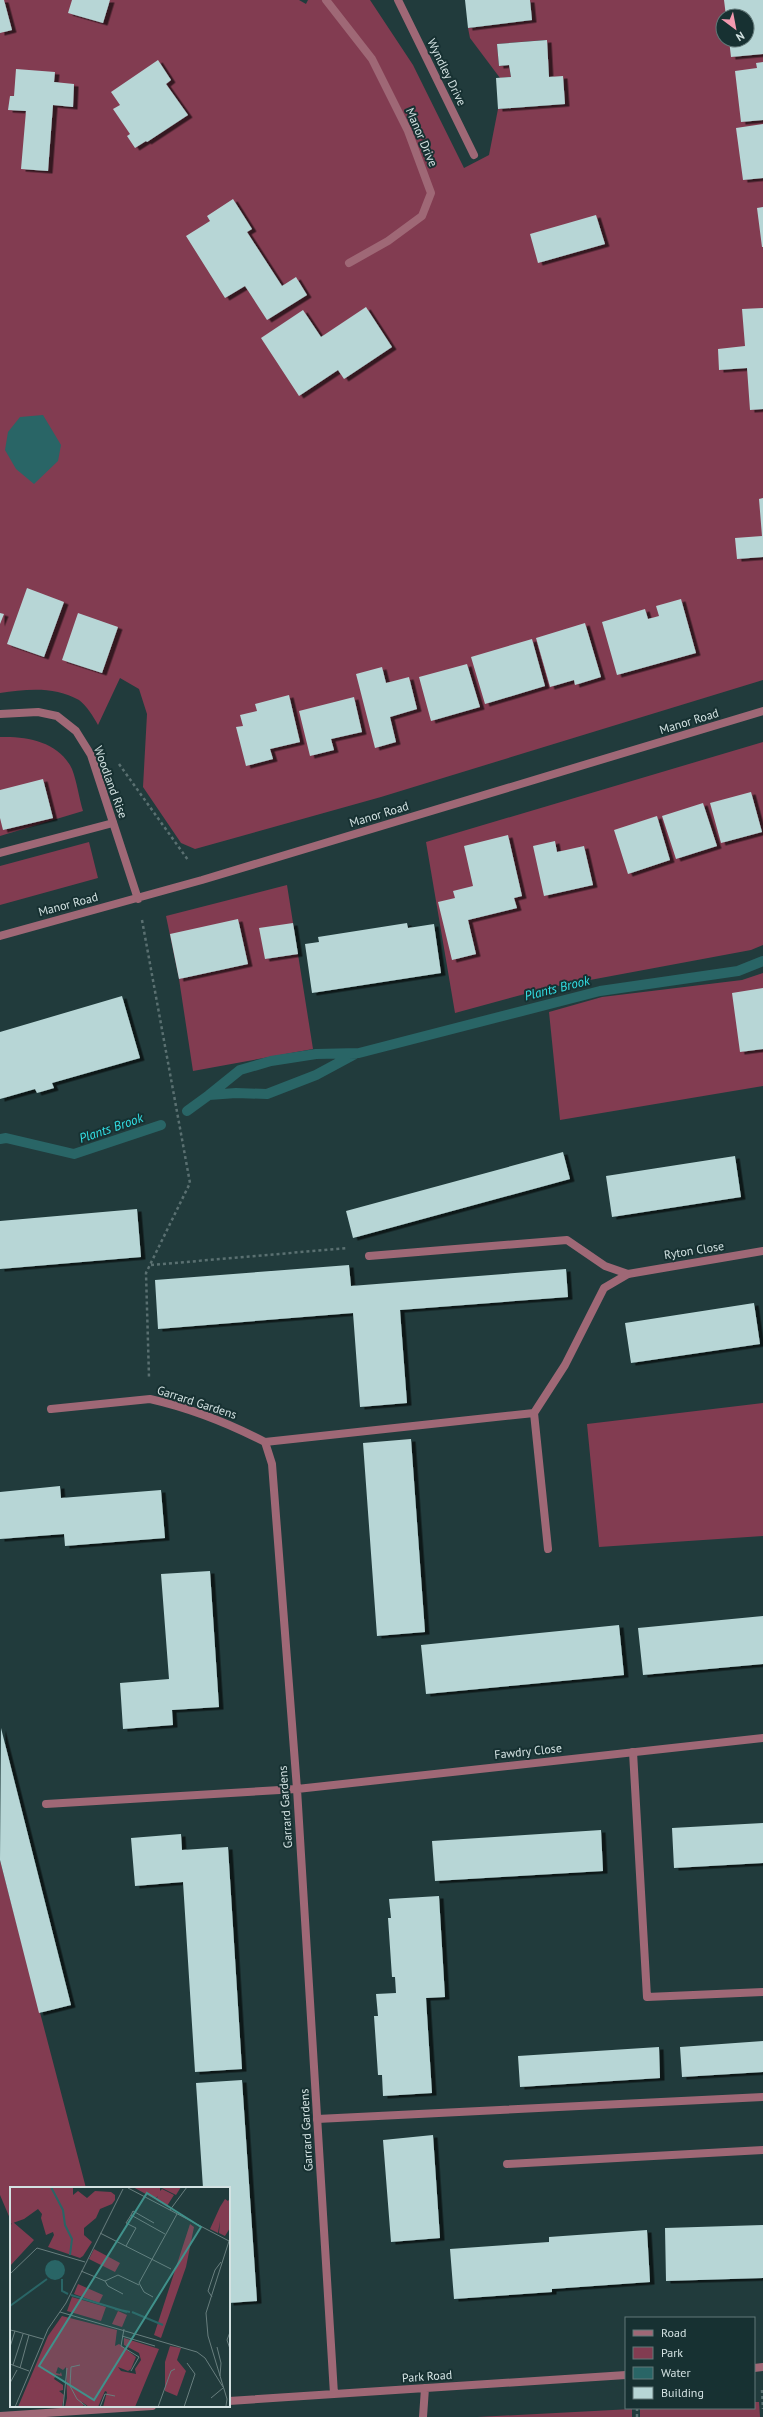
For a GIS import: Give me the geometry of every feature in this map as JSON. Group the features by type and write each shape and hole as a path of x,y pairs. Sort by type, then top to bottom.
{"street":[{"name":"Manor Drive","path":"326,0 372,59 408,130 432,193 422,216 388,241 349,263"},
{"name":"Wyndley Drive","path":"398,0 474,155"},
{"name":"Manor Road","path":"0,936 202,880 763,711"},
{"name":"Woodland Rise","path":"0,714 38,712 57,716 76,731 91,755 138,898"},
{"path":"0,853 113,823"},
{"path":"369,1256 567,1240 605,1266 628,1274"},
{"name":"Ryton Close","path":"628,1274 763,1251"},
{"path":"548,1549 534,1413 565,1365 604,1288 628,1274"},
{"name":"Garrard Gardens","path":"51,1409 150,1399 228,1422 264,1442 272,1464 297,1789 334,2394"},
{"path":"264,1442 534,1413"},
{"name":"Fawdry Close","path":"46,1804 297,1789 763,1738"},
{"path":"633,1752 647,1997 763,1992"},
{"path":"317,2119 763,2097"},
{"path":"507,2164 763,2150"},
{"name":"Park Road","path":"230,2401 625,2375"},
{"path":"423,2417 425,2388"},
{"path":"0,2416 137,2407"}],"path":[{"path":"116,759 202,880"},
{"path":"138,898 190,1183 146,1273 150,1399"},
{"path":"151,1265 353,1247 369,1256"}],"green space":[{"path":"0,0 299,0 306,4 308,0 370,0 413,65 464,168 489,155 498,109 565,104 549,77 546,40 497,44 499,66 509,65 511,77 500,78 470,38 468,28 532,20 530,0 763,0 763,680 381,797 195,849 181,843 143,787 147,714 139,689 120,678 98,725 85,705 79,700 60,692 20,690 0,693"},
{"path":"0,737 21,738 42,742 59,752 72,769 83,811 0,836"},
{"path":"763,742 763,945 751,950 547,988 455,1013 426,842"},
{"path":"89,842 98,878 0,905 0,866"},
{"path":"287,885 313,1049 193,1071 179,979 166,916"},
{"path":"763,973 763,1086 560,1120 549,1012 602,997 742,980"},
{"path":"763,1403 763,1536 599,1547 587,1424"},
{"path":"0,1860 86,2187 10,2187 10,2219 0,2195"},
{"path":"755,2402 759,2402 760,2417 640,2417 640,2409 755,2409"},
{"path":"632,2409 632,2417 477,2417"}],"water":[{"path":"43,415 61,445 58,461 34,484 16,469 5,450 8,432 20,417"}],"building":[{"path":"0,0 4,0 12,30 0,33"},
{"path":"72,0 110,0 103,23 68,13"},
{"path":"465,0 530,0 532,20 468,28"},
{"path":"724,0 763,0 763,54 731,57 730,48 755,48 755,8 725,8"},
{"path":"547,40 549,77 563,76 565,104 498,109 496,78 511,77 509,65 499,66 497,44"},
{"path":"158,60 171,80 166,84 188,115 147,142 146,141 135,148 127,136 130,134 113,109 120,105 111,92"},
{"path":"763,62 763,120 741,122 735,71 757,68 756,63"},
{"path":"16,69 55,72 54,82 74,84 73,107 53,105 48,171 21,169 26,111 8,110 10,96 14,96"},
{"path":"763,124 763,178 743,180 736,128"},
{"path":"233,199 252,229 247,232 282,286 296,277 307,295 267,320 245,286 225,298 186,236 210,221 207,216"},
{"path":"763,207 763,247 762,247 757,208"},
{"path":"596,215 605,244 538,263 530,234"},
{"path":"366,307 392,347 344,379 338,370 299,396 261,338 303,310 321,337"},
{"path":"763,308 763,409 750,410 747,368 719,370 718,349 745,346 742,309"},
{"path":"763,498 763,557 737,559 735,538 762,536 759,499"},
{"path":"27,588 64,602 44,657 7,644"},
{"path":"681,599 696,653 617,675 602,622 645,609 648,619 659,616 656,606"},
{"path":"0,613 4,614 0,624"},
{"path":"78,613 118,627 102,673 62,660"},
{"path":"585,623 601,677 575,685 574,680 550,687 536,638"},
{"path":"532,639 545,686 485,704 471,657"},
{"path":"467,664 480,707 431,721 419,677"},
{"path":"382,667 386,683 409,677 417,709 390,717 396,742 375,748 356,674"},
{"path":"289,695 300,742 270,749 273,759 246,766 236,727 243,726 240,715 257,711 255,704"},
{"path":"354,697 362,732 331,739 334,750 310,756 299,711"},
{"path":"43,779 53,818 3,830 0,818 0,790"},
{"path":"751,792 762,832 721,843 710,803"},
{"path":"703,803 717,846 676,859 662,816"},
{"path":"657,816 670,860 628,874 614,830"},
{"path":"508,835 522,896 514,898 517,908 468,920 476,954 452,960 438,902 455,898 453,891 473,886 464,846"},
{"path":"555,841 557,852 584,846 593,885 544,896 533,846"},
{"path":"238,919 248,964 179,979 170,934"},
{"path":"293,923 298,954 265,959 259,928"},
{"path":"407,923 408,928 434,924 441,973 312,993 305,944 319,942 318,937"},
{"path":"763,988 763,1049 740,1052 732,993"},
{"path":"122,996 140,1058 52,1083 54,1088 37,1093 35,1089 0,1099 0,1032"},
{"path":"563,1152 570,1179 353,1238 346,1211"},
{"path":"735,1156 741,1197 612,1217 606,1176"},
{"path":"137,1209 141,1257 0,1269 0,1221"},
{"path":"349,1265 351,1286 566,1269 568,1297 400,1310 407,1403 360,1407 353,1313 158,1329 155,1280"},
{"path":"754,1303 760,1344 631,1363 625,1323"},
{"path":"411,1439 425,1632 377,1636 363,1443"},
{"path":"60,1486 61,1498 161,1490 165,1538 65,1546 64,1534 0,1539 0,1492"},
{"path":"210,1571 219,1707 172,1710 173,1725 123,1729 120,1683 169,1679 161,1574"},
{"path":"763,1616 763,1664 643,1675 638,1628"},
{"path":"619,1625 624,1675 426,1694 421,1645"},
{"path":"1,1728 71,2005 39,2013 0,1860"},
{"path":"763,1823 763,1863 674,1868 672,1828"},
{"path":"601,1830 603,1871 435,1881 432,1841"},
{"path":"181,1834 182,1850 228,1847 242,2069 195,2072 183,1882 135,1886 131,1838"},
{"path":"439,1896 445,1997 426,1998 432,2093 383,2096 382,2075 378,2075 374,2016 378,2016 376,1994 396,1993 395,1977 392,1977 388,1918 391,1918 389,1899"},
{"path":"763,2041 763,2072 682,2077 680,2047"},
{"path":"659,2047 660,2078 520,2087 518,2056"},
{"path":"242,2080 257,2301 230,2303 230,2187 203,2187 196,2083"},
{"path":"433,2135 440,2238 391,2242 383,2140"},
{"path":"763,2225 763,2278 666,2281 665,2228"},
{"path":"647,2230 650,2282 552,2289 552,2292 454,2299 450,2249 549,2242 549,2237"}],"waterway":[{"name":"Plants Brook","path":"209,1095 240,1070 271,1061 316,1054 359,1053 600,991 738,971 763,961"},
{"name":"Plants Brook","path":"187,1111 209,1095 236,1093 267,1094 316,1075 355,1054"},
{"name":"Plants Brook","path":"0,1139 6,1138 74,1154 161,1125"}]}
